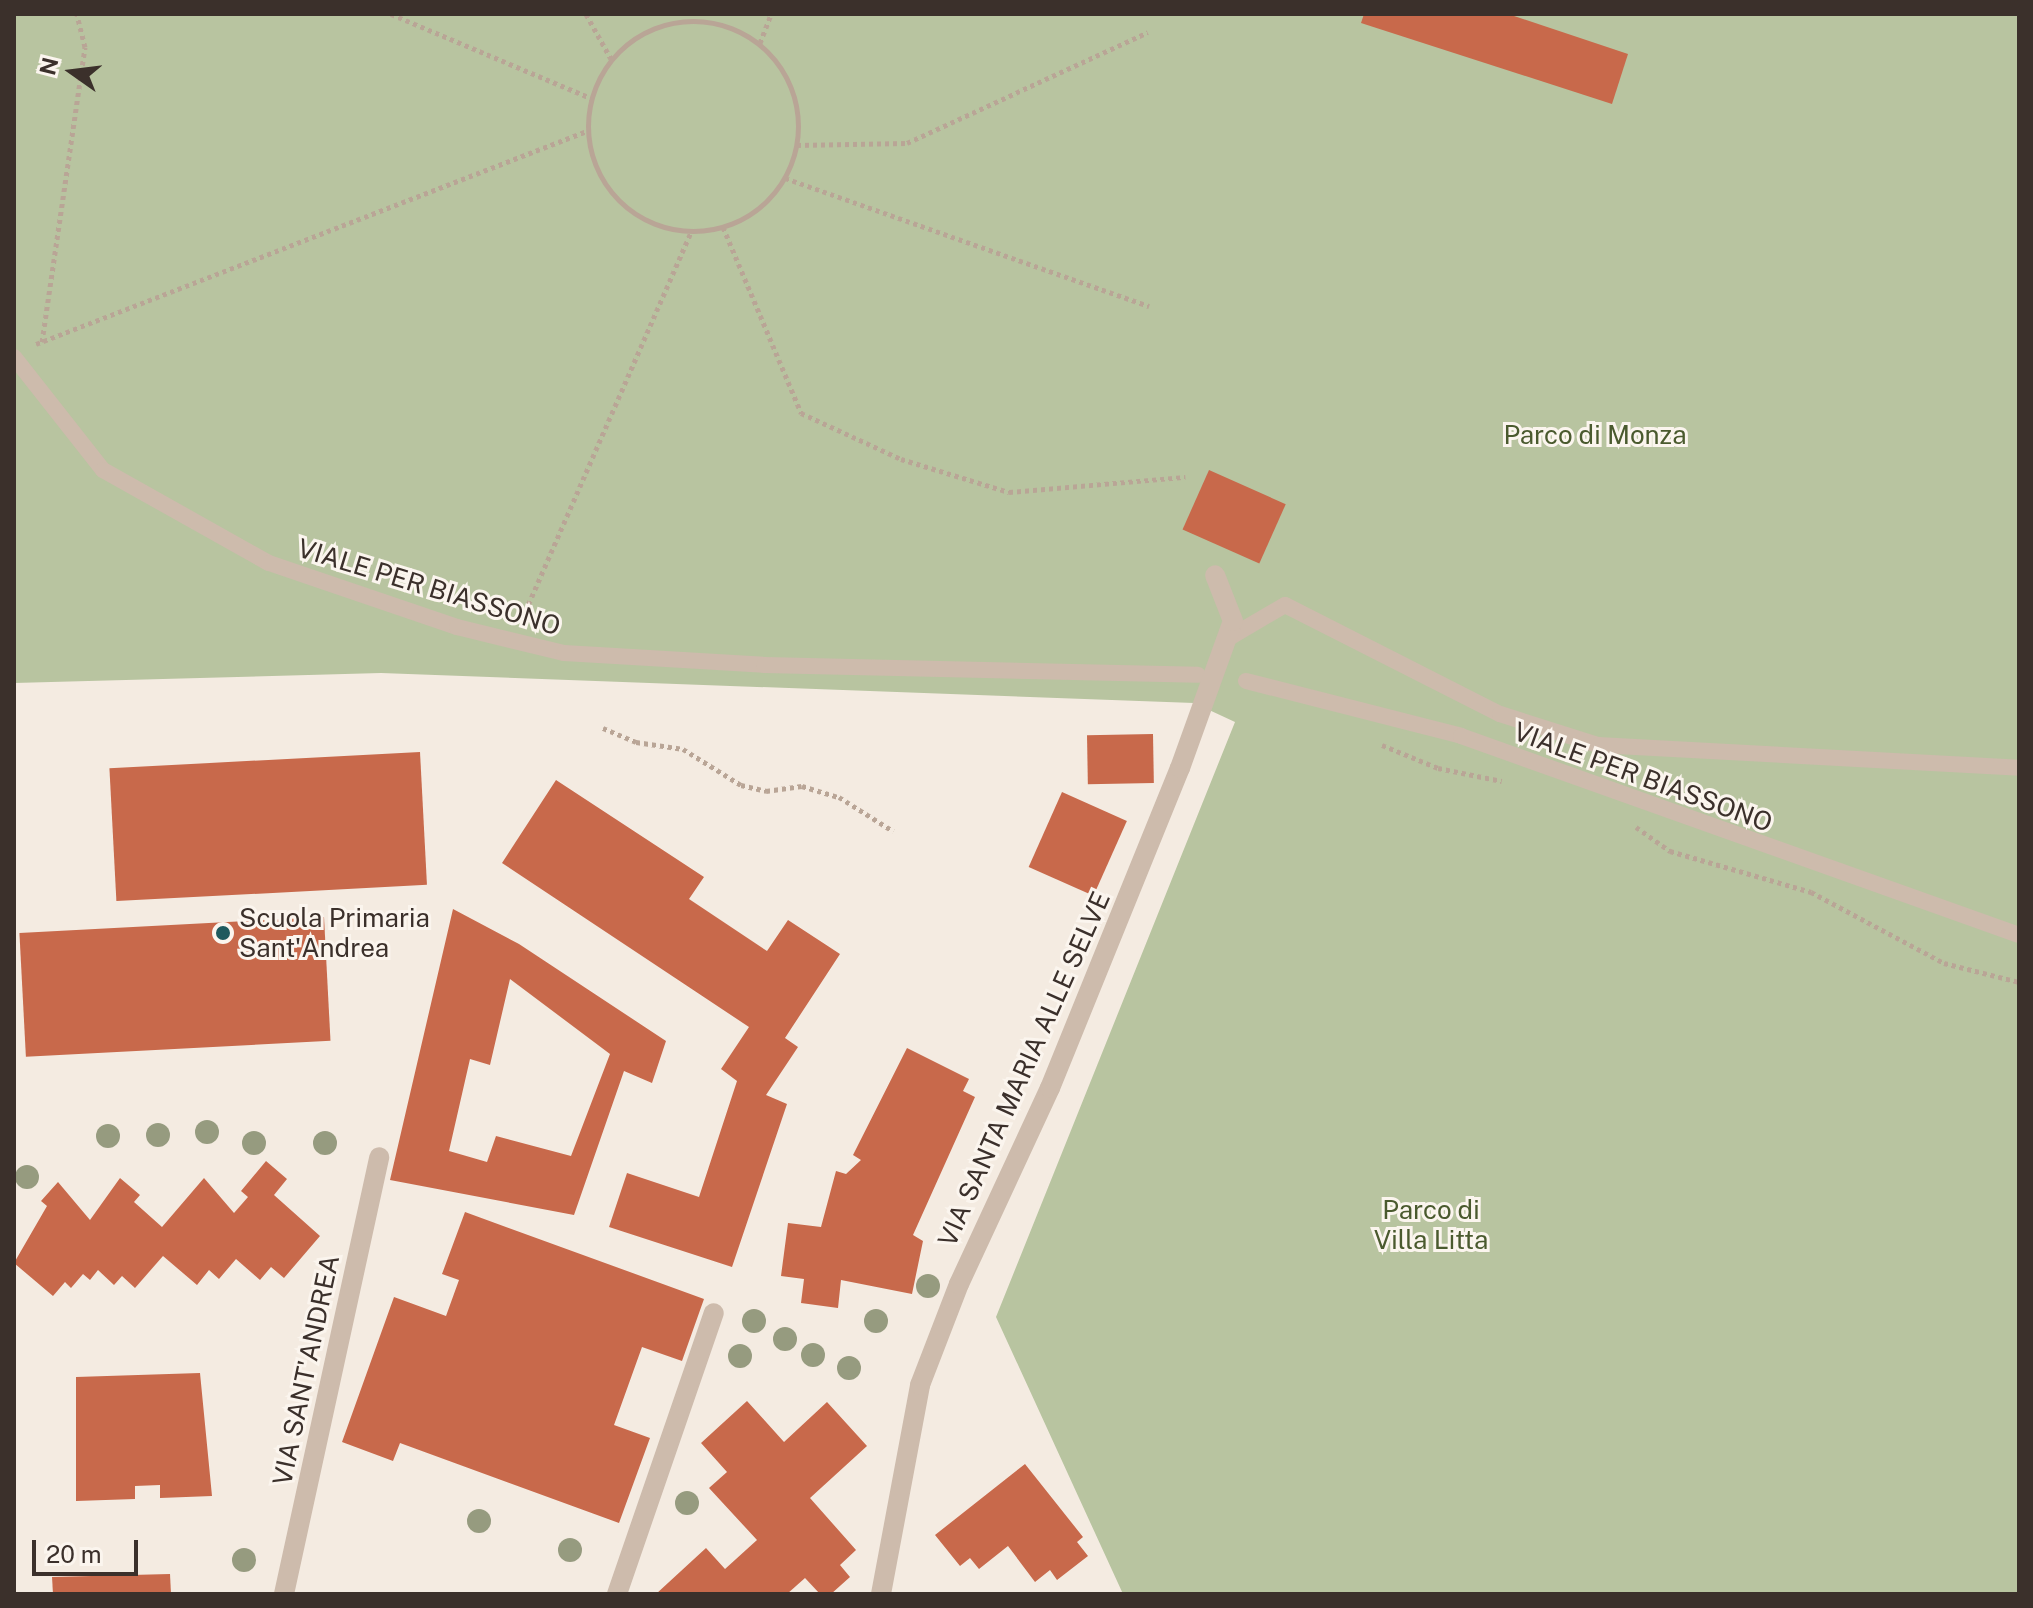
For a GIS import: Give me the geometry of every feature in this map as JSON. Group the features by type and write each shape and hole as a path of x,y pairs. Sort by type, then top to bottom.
{"street":[{"name":"VIA SANTA MARIA ALLE SELVE","path":"881,1594 920,1385 959,1284 1050,1088 1233,621 1215,575"},
{"name":"VIA SANT'ANDREA","path":"284,1594 379,1157"},
{"path":"617,1594 714,1313"}],"lane":[{"name":"VIALE PER BIASSONO","path":"14,357 103,470 269,563 512,640 564,653 764,665 1198,675"},
{"path":"1227,639 1285,605 1500,714 1598,745 2019,768"},
{"name":"VIALE PER BIASSONO","path":"1246,681 1461,736 1598,789 2019,935"}],"path":[{"path":"77,14 85,47 42,342 587,131"},
{"path":"391,14 591,98"},
{"path":"586,14 611,59"},
{"path":"760,43 771,14"},
{"path":"666,23 721,24 760,43 792,89 797,145 785,178 769,200 723,227 691,232 631,212 602,176 587,131 591,98 611,59 636,36 666,23"},
{"path":"797,145 907,143 1148,32"},
{"path":"785,178 1149,306"},
{"path":"723,227 801,413 901,459 1009,492 1185,477"},
{"path":"512,640 691,232"},
{"path":"603,728 636,742 683,749 741,785 766,791 802,786 839,797 893,831"},
{"path":"1376,743 1438,768 1519,784"},
{"path":"1598,789 1653,843 1670,851 1811,892 1944,963 2019,982"}],"green space":[{"name":"Parco di Monza","path":"14,14 2019,14 2019,1594 1123,1594 996,1317 1235,722 1194,703 381,673 14,683"}],"building":[{"path":"1364,14 1508,14 1628,54 1612,104 1361,23"},
{"path":"1209,470 1286,504 1259,564 1183,529"},
{"path":"1153,734 1154,783 1088,784 1087,735"},
{"path":"420,752 427,885 116,901 109,768"},
{"path":"556,780 704,877 689,899 767,951 788,920 840,954 785,1038 798,1047 766,1095 787,1104 732,1267 609,1227 627,1173 699,1197 737,1081 721,1069 749,1027 502,863"},
{"path":"1062,792 1127,821 1094,896 1029,867"},
{"path":"453,909 519,944 666,1041 652,1083 624,1071 574,1215 390,1180","holes":["510,979 610,1054 571,1156 496,1136 487,1162 449,1151 470,1059 490,1065"]},
{"path":"324,917 330,1041 26,1057 19,933"},
{"path":"907,1048 969,1079 963,1091 975,1097 913,1235 923,1241 912,1294 841,1280 838,1308 801,1303 804,1279 781,1276 788,1223 821,1227 836,1171 846,1174 861,1160 853,1155"},
{"path":"266,1161 287,1179 274,1195 320,1236 284,1278 271,1267 260,1280 236,1259 219,1279 209,1270 197,1285 163,1256 135,1288 122,1276 114,1285 98,1270 90,1280 83,1274 71,1288 65,1282 53,1296 14,1263 47,1206 41,1201 58,1182 90,1220 120,1178 140,1195 134,1202 162,1227 204,1178 234,1213 248,1197 241,1191"},
{"path":"465,1212 704,1299 682,1361 642,1347 614,1425 650,1438 619,1523 400,1443 393,1461 342,1442 394,1297 446,1316 459,1280 442,1274"},
{"path":"200,1373 212,1496 160,1498 160,1485 135,1486 135,1499 76,1501 76,1377"},
{"path":"747,1401 784,1442 827,1402 867,1446 810,1498 856,1550 840,1565 850,1577 831,1594 820,1594 805,1578 787,1594 656,1594 706,1548 725,1569 757,1540 709,1488 727,1472 701,1443"},
{"path":"1025,1464 1083,1537 1077,1542 1088,1556 1057,1580 1050,1570 1035,1582 1008,1546 979,1569 970,1558 960,1566 935,1535"},
{"path":"170,1574 171,1594 53,1594 52,1577"}],"place":[{"name":"Scuola Primaria Sant'Andrea","path":"223,933"}],"park label":[{"name":"Parco di Villa Litta","path":"1431,1225"}]}
